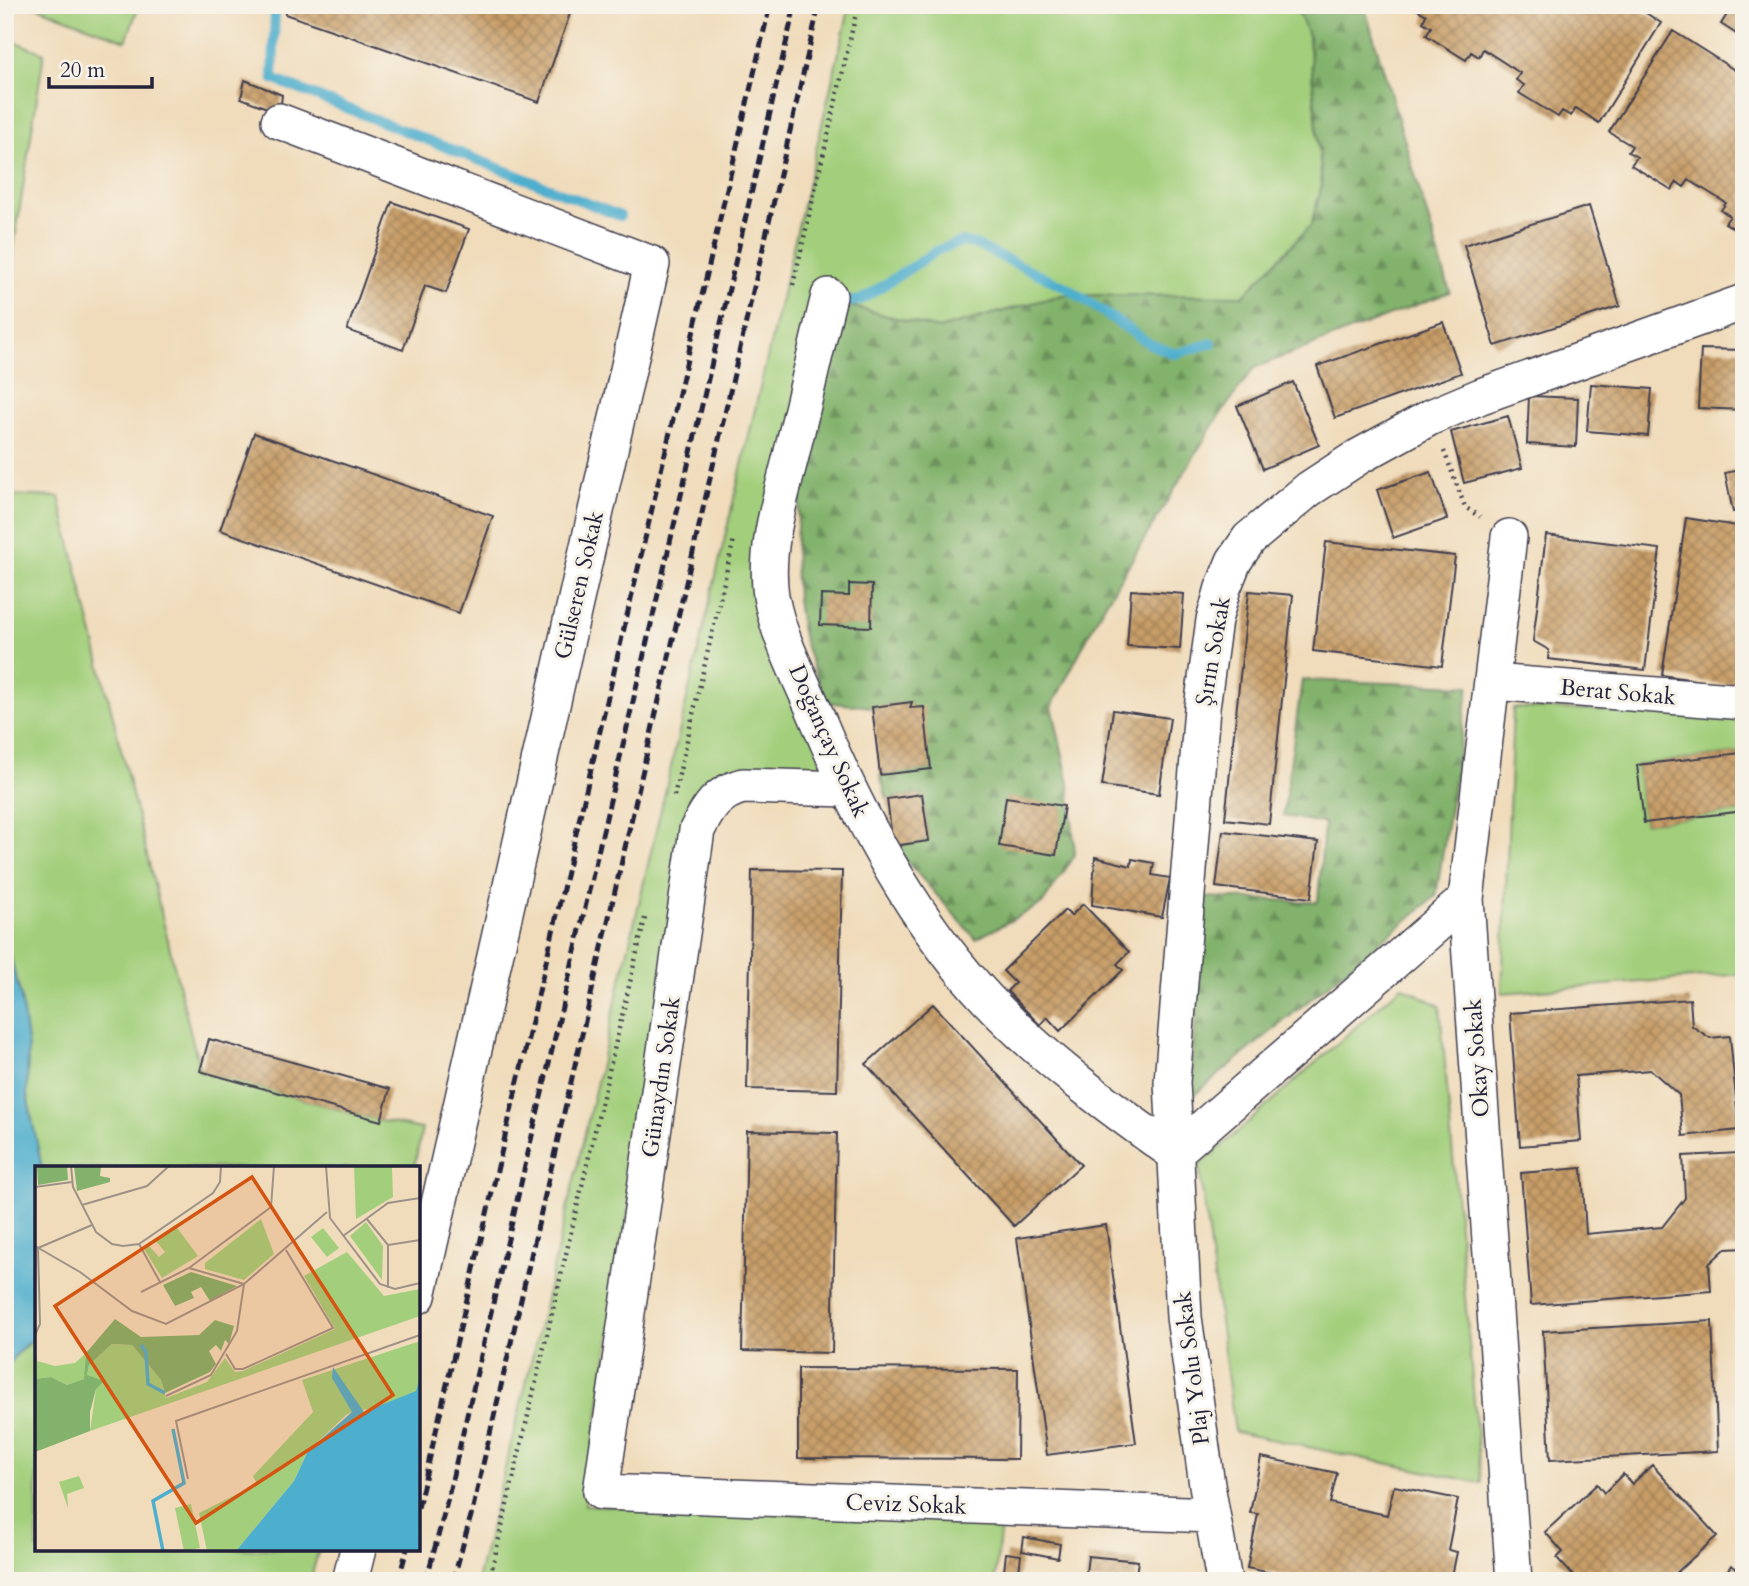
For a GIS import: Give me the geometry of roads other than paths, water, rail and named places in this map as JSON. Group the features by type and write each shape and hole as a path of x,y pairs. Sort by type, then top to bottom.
{"street":[{"name":"Gülseren Sokak","path":"279,121 652,264 420,1287"},
{"name":"Doğançay Sokak","path":"829,296 776,516 771,557 771,596 781,631 846,789 936,936 986,998 1032,1043 1115,1111 1174,1153"},
{"name":"Şırın Sokak","path":"1174,1153 1172,1082 1202,708 1214,620 1234,561 1249,539 1270,519 1357,457 1431,417 1481,396 1744,302"},
{"name":"Okay Sokak","path":"1509,537 1466,899 1514,1581"},
{"name":"Berat Sokak","path":"1493,682 1744,702"},
{"name":"Günaydın Sokak","path":"601,1492 697,830 715,800 728,790 743,786 846,789"},
{"path":"1174,1153 1466,899"},
{"name":"Plaj Yolu Sokak","path":"1174,1153 1184,1317 1224,1581"},
{"name":"Ceviz Sokak","path":"601,1492 1212,1515"},
{"path":"350,1581 358,1551"}],"water":[{"path":"5,938 21,997 28,1050 27,1095 42,1166 35,1166 35,1342 28,1342 12,1359 5,1375"}],"waterway":[{"path":"275,5 273,79 620,216"},
{"path":"849,302 861,300 938,250 961,242 974,244 1066,287 1150,344 1175,354 1212,343"}],"railway":[{"path":"420,1499 770,5"},
{"path":"426,1581 445,1510 795,5"},
{"path":"453,1581 472,1512 819,5"},
{"path":"398,1581 406,1551"}]}
